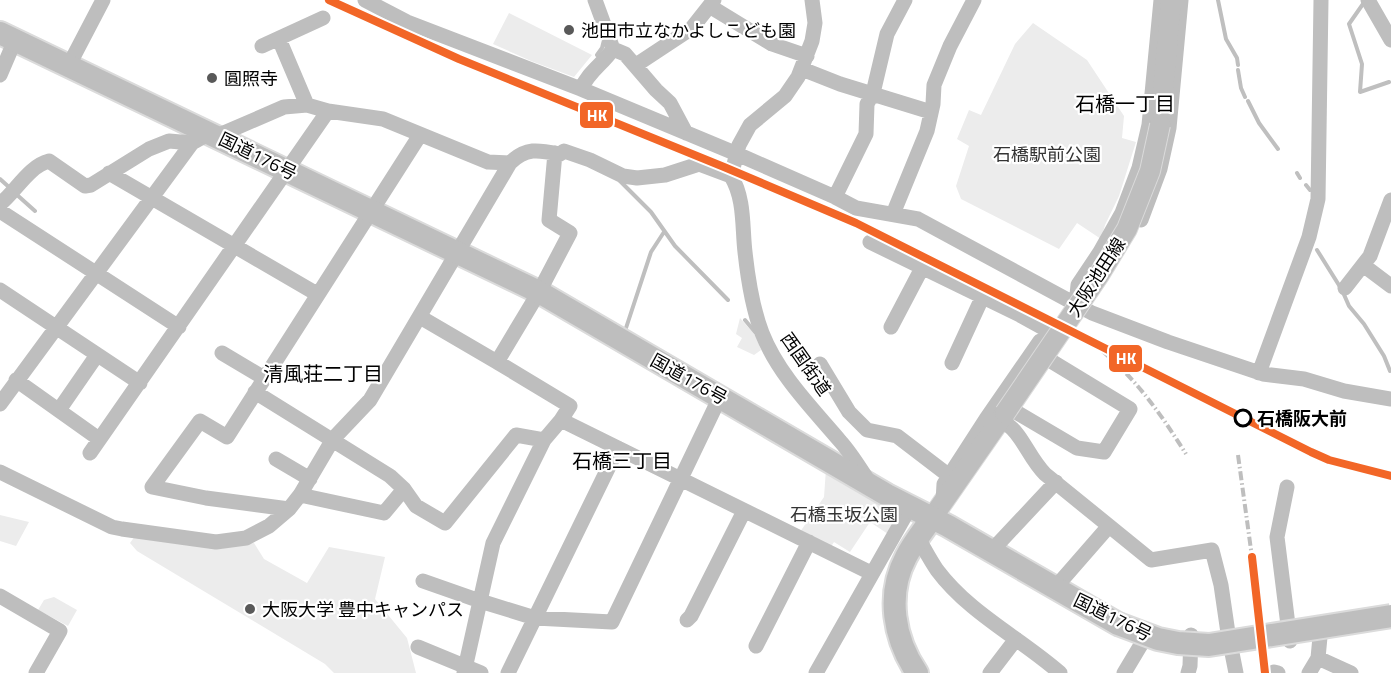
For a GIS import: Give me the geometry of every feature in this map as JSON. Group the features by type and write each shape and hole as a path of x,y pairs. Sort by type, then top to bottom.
{"highway":[{"name":"国道176号","path":"8,36 206,137 287,170 539,292 910,507 937,510 970,539 1118,624 1158,639 1209,645 1383,619"},
{"path":"917,673 905,653 897,628 895,593 898,575 906,557 937,510"}],"main road":[{"name":"大阪池田線","path":"937,510 1010,416 1127,229 1150,171 1160,126 1172,0"}],"street":[{"path":"68,67 103,0"},
{"path":"365,0 407,22 581,89 835,196 856,208 918,219 1076,305 1168,342 1261,374 1304,379 1344,391 1391,399"},
{"path":"596,0 613,50"},
{"path":"0,472 112,527 216,542 246,538 269,526 289,509 300,495 333,439 370,400 510,163 526,151 560,154 564,151 590,160 623,176 637,178 665,175 699,164 731,176 739,146 750,125 785,96 805,62 815,23 812,0"},
{"path":"835,196 867,134 867,105 873,93 887,34 905,0"},
{"path":"892,214 922,147 931,112 934,85 950,45 974,0"},
{"path":"1076,305 1078,285 1115,226 1136,177 1145,143 1161,0"},
{"path":"937,510 948,475 1040,341 1054,337 1076,305 1094,294 1133,234 1154,190 1166,147 1181,0"},
{"path":"1261,374 1309,237 1318,199 1321,0"},
{"path":"1368,0 1391,40"},
{"path":"636,65 692,28 713,2 772,44 840,84 931,112"},
{"path":"262,46 323,18"},
{"path":"0,75 8,36"},
{"path":"279,39 308,105"},
{"path":"581,89 591,72 613,50"},
{"path":"613,50 626,54 670,103 686,133"},
{"path":"0,204 13,194 41,163 49,160 85,186 91,185 149,149 169,141 206,137 284,107 308,105 328,111 383,119 488,162 510,163"},
{"path":"90,453 328,111"},
{"path":"289,509 206,498 152,487 201,421 227,437 420,135"},
{"path":"0,404 152,198 206,137"},
{"path":"497,362 539,292 570,233 549,220 555,153"},
{"path":"109,173 317,294"},
{"name":"西国街道","path":"731,176 736,184 742,210 749,290 762,333 770,350 813,410 854,458 872,486"},
{"path":"1345,288 1370,256 1391,200"},
{"path":"0,211 178,327"},
{"path":"1115,226 1133,234"},
{"path":"870,242 1045,329 1054,337 1057,353 1010,416"},
{"path":"1363,265 1391,286"},
{"path":"891,327 922,268"},
{"path":"0,290 140,383"},
{"path":"952,363 982,298"},
{"path":"420,317 570,406 544,440 493,543 465,670"},
{"path":"222,353 264,378"},
{"path":"59,410 97,355"},
{"path":"1010,416 1077,448 1104,452 1130,409 1051,361"},
{"path":"820,364 849,412 867,430 897,436 948,475"},
{"path":"16,380 99,439"},
{"path":"255,392 390,476 404,489 416,506 445,523 516,435 544,440"},
{"path":"423,581 480,602 535,618 612,622 720,397"},
{"path":"1010,416 1034,464 1151,560 1212,550 1221,585 1236,673"},
{"path":"561,420 871,573"},
{"path":"508,673 618,448"},
{"path":"276,459 310,479"},
{"path":"997,545 1056,482"},
{"path":"1287,487 1277,537 1295,622 1312,638 1318,658 1309,673"},
{"path":"300,495 384,513 404,489"},
{"path":"816,673 910,507"},
{"path":"687,620 744,511"},
{"path":"1061,581 1109,526"},
{"path":"918,538 937,570 953,588 1014,642 1060,673"},
{"path":"970,539 988,540 1128,618 1153,628 1191,635 1228,633 1330,616 1383,619"},
{"path":"970,539 981,552 1005,569 1119,633 1145,644 1191,653 1233,651 1312,638 1383,619 1391,606"},
{"path":"756,646 809,542"},
{"path":"2,601 60,631 36,673"},
{"path":"1312,638 1330,616"},
{"path":"1124,673 1145,644 1153,628"},
{"path":"1188,673 1191,635"},
{"path":"990,673 1014,642"},
{"path":"418,647 465,670 481,673"},
{"path":"1318,658 1350,673"}],"green space":[{"path":"509,13 592,55 574,77 493,44"},
{"name":"石橋駅前公園","path":"1033,23 1087,60 1124,116 1122,138 1136,142 1119,196 1101,239 1077,223 1059,249 961,199 956,186 969,146 957,139 969,110 981,115 1015,44"},
{"path":"740,318 755,335 761,350 754,355 737,347 742,338 736,334"},
{"name":"石橋玉坂公園","path":"826,469 886,505 898,517 888,534 870,522 850,552 834,542 830,548 800,532 824,497"},
{"path":"0,515 29,522 16,546 0,541"},
{"path":"135,536 218,549 254,543 264,559 307,583 329,547 385,557 375,599 407,638 416,673 334,673 325,664 137,551 130,543"},
{"path":"54,597 77,610 68,626 38,610 44,600"}],"waterway":[{"path":"1218,0 1226,39 1237,58 1238,65"},
{"path":"1365,1 1349,24 1362,64 1360,92 1389,82"},
{"path":"597,55 604,40"},
{"path":"1238,70 1245,97"},
{"path":"1248,101 1259,123 1278,149"},
{"path":"1297,173 1300,178"},
{"path":"0,179 10,188"},
{"path":"620,181 651,212 675,246 728,300"},
{"path":"1306,185 1310,190"},
{"path":"16,194 35,211"},
{"path":"626,328 651,252 664,232"},
{"path":"1317,250 1342,290 1349,306 1364,324 1384,356 1390,371"},
{"path":"745,320 755,332"}],"railway":[{"path":"1089,341 1131,379 1165,422 1186,454"},
{"path":"1238,455 1252,557"}],"transit line":[{"name":"HK","path":"329,0 459,59 856,223 1311,452 1329,460 1391,476"},
{"name":"HK","path":"1252,557 1265,673"}],"place":[{"name":"池田市立なかよしこども園","path":"569,30"},
{"name":"圓照寺","path":"212,78"},
{"name":"石橋阪大前","path":"1243,418"},
{"name":"大阪大学 豊中キャンパス","path":"250,609"}],"district":[{"name":"石橋一丁目","path":"1125,103"},
{"name":"清風荘二丁目","path":"323,373"},
{"name":"石橋三丁目","path":"622,460"}]}
